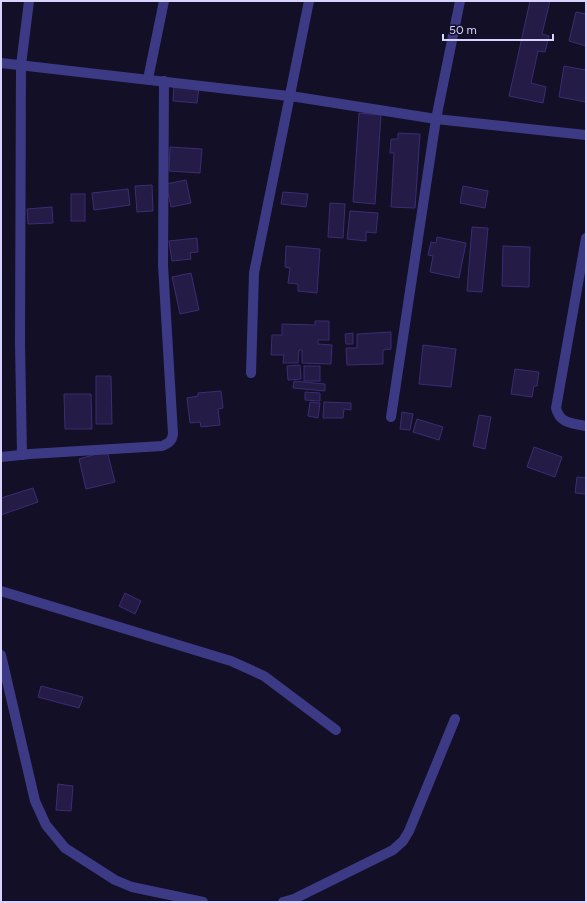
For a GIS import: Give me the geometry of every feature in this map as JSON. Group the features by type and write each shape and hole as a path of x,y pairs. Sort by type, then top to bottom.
{"street":[{"path":"22,454 20,343 21,65 29,1"},
{"path":"148,79 164,1"},
{"path":"251,373 254,273 309,1"},
{"path":"391,417 436,119 460,1"},
{"path":"1,63 289,96 436,119 586,135"},
{"path":"1,457 22,454 162,446 168,444 172,439 173,426 163,265 164,81"},
{"path":"586,238 556,408 562,420 586,426"},
{"path":"1,591 231,661 264,676 336,730"},
{"path":"1,655 35,801 46,825 66,848 115,880 132,887 203,902"},
{"path":"283,902 393,850 403,841 409,831 455,720"}],"building":[{"path":"530,1 550,1 542,34 549,36 545,52 538,51 531,83 546,87 543,103 509,96"},
{"path":"576,12 586,14 586,46 569,41"},
{"path":"564,66 586,70 586,102 559,97"},
{"path":"174,85 199,88 197,103 173,101"},
{"path":"359,113 381,115 375,204 353,202"},
{"path":"398,133 420,134 415,208 391,207 394,153 390,153 391,139 398,139"},
{"path":"170,147 202,149 200,173 169,171"},
{"path":"186,180 191,203 171,207 166,184"},
{"path":"152,185 153,211 137,212 135,186"},
{"path":"463,186 488,191 485,208 460,203"},
{"path":"128,189 130,205 94,210 92,193"},
{"path":"283,192 308,194 306,207 281,204"},
{"path":"71,194 85,194 85,221 71,221"},
{"path":"330,203 345,204 343,238 328,237"},
{"path":"52,207 53,223 28,224 27,209"},
{"path":"350,211 378,213 376,233 366,232 366,241 347,239"},
{"path":"472,227 488,228 482,292 467,291"},
{"path":"437,237 466,243 459,278 430,272 433,256 428,255 431,242 436,243"},
{"path":"197,238 198,252 190,253 191,259 172,261 169,241"},
{"path":"286,246 320,249 317,293 298,291 298,284 288,283 290,268 285,267"},
{"path":"503,246 530,247 529,287 502,286"},
{"path":"191,273 199,310 180,314 172,277"},
{"path":"315,321 329,321 329,340 318,340 318,344 332,345 331,364 302,363 302,350 299,350 298,363 283,363 284,355 271,355 272,335 282,335 282,324 315,325"},
{"path":"391,332 391,349 383,350 383,364 347,365 346,348 357,348 357,334"},
{"path":"353,333 353,344 346,344 345,334"},
{"path":"423,345 456,349 451,387 419,384"},
{"path":"300,365 301,379 288,380 287,366"},
{"path":"304,366 320,366 320,381 304,381"},
{"path":"515,369 539,372 537,386 534,386 532,397 511,394"},
{"path":"96,376 111,376 112,424 96,424"},
{"path":"294,381 325,384 325,391 293,388"},
{"path":"221,391 223,408 218,409 220,425 201,427 200,422 190,423 187,398 198,396 198,393"},
{"path":"305,392 320,393 320,401 305,400"},
{"path":"64,394 91,394 92,429 65,429"},
{"path":"310,402 320,403 318,418 308,416"},
{"path":"324,402 351,403 351,410 344,409 343,418 323,418"},
{"path":"402,412 413,414 410,430 400,429"},
{"path":"479,415 491,417 485,449 473,446"},
{"path":"417,419 443,427 439,440 413,432"},
{"path":"534,447 562,457 555,477 527,467"},
{"path":"107,451 115,482 86,489 79,459"},
{"path":"577,477 586,478 586,494 575,493"},
{"path":"33,488 38,502 1,515 1,498"},
{"path":"125,593 141,601 135,614 119,606"},
{"path":"41,686 83,697 79,708 38,697"},
{"path":"58,784 73,786 71,811 56,810"}]}
